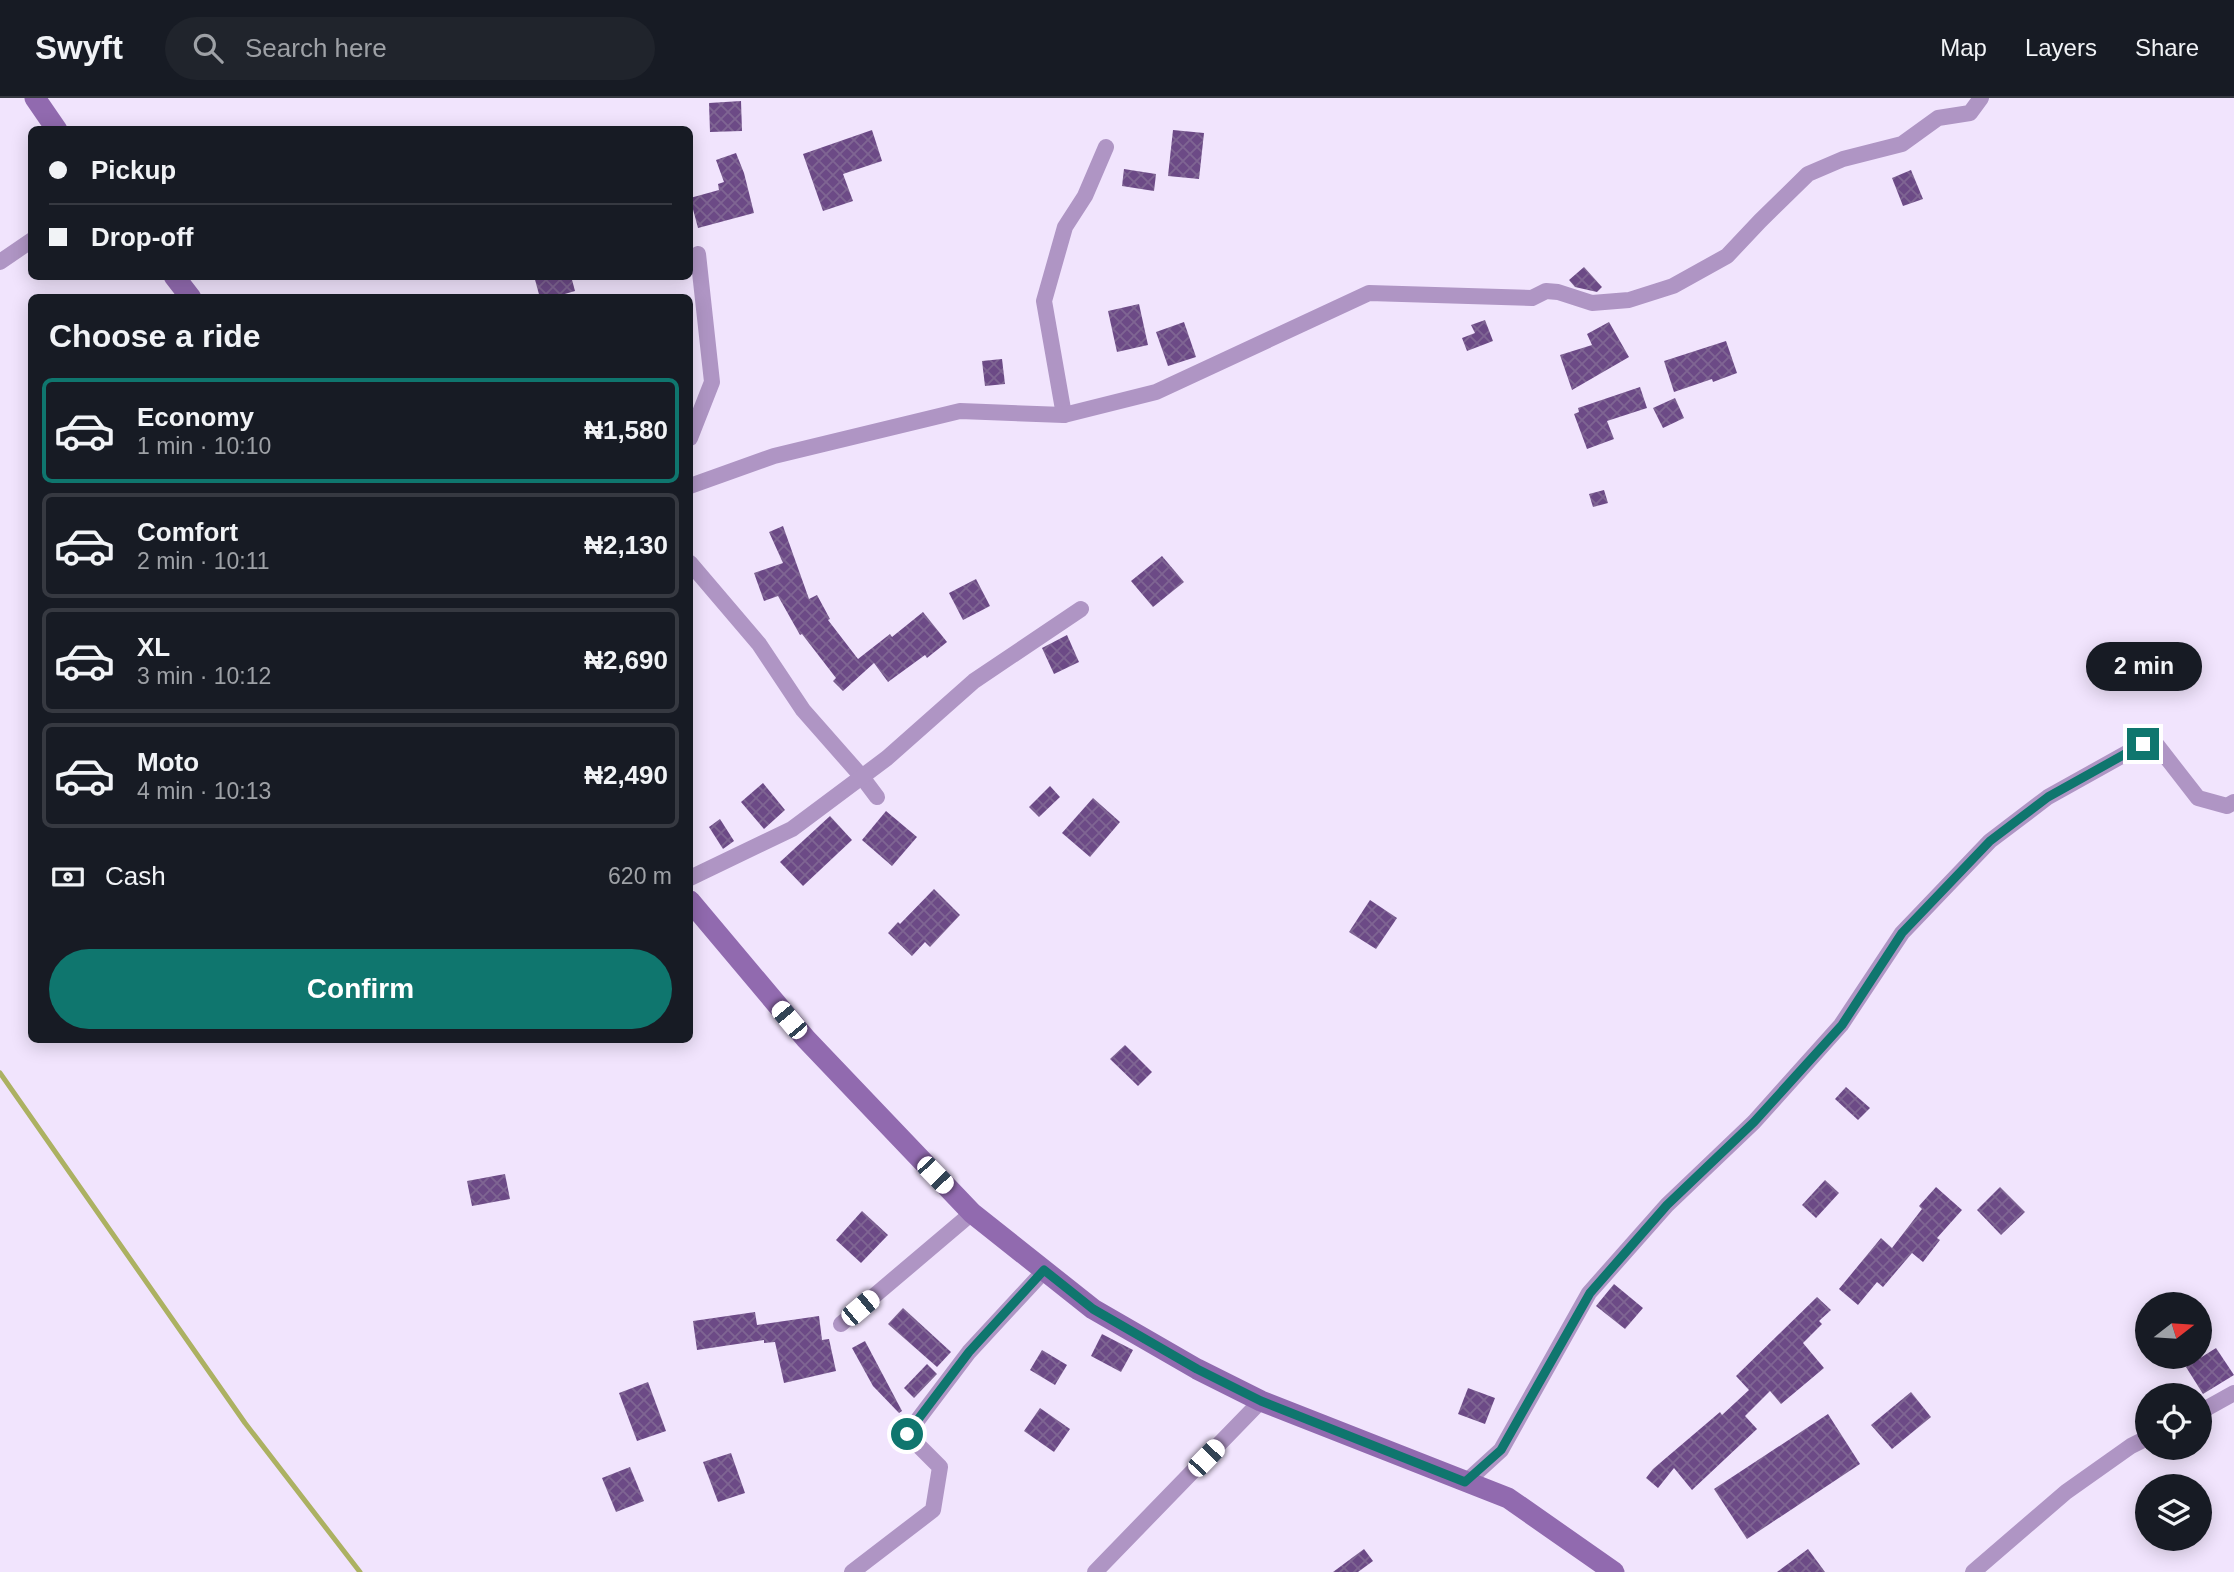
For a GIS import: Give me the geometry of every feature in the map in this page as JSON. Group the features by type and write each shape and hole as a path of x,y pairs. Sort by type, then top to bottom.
{"main road":[{"path":"35,98 54,126"},
{"path":"177,280 188,294"},
{"path":"693,905 806,1039 972,1213 1093,1309 1197,1369 1261,1401 1508,1498 1614,1572"}],"street":[{"path":"693,485 774,457 960,411 1064,415 1156,392 1369,293 1532,298 1546,291 1592,303 1629,300 1673,286 1727,256 1808,174 1843,159 1902,144 1938,118 1970,113 1981,98"},
{"path":"1064,415 1044,301 1065,227 1085,195 1106,147"},
{"path":"0,262 28,243"},
{"path":"693,430 712,382 698,254"},
{"path":"693,567 759,644 803,710 877,797"},
{"path":"693,877 792,830 887,758 974,681 1081,609"},
{"path":"1465,1482 1501,1450 1590,1293 1667,1205 1754,1122 1842,1025 1902,933 1990,841 2048,797 2143,744 2156,744 2198,798 2227,806 2234,802"},
{"path":"841,1324 972,1213"},
{"path":"852,1572 933,1510 940,1468 907,1434 969,1352 1044,1270"},
{"path":"2212,1405 2234,1393"},
{"path":"1095,1572 1261,1401"},
{"path":"1973,1572 2066,1492 2135,1444"}],"building":[{"path":"741,101 742,131 710,132 709,103"},
{"path":"872,130 882,161 843,174 853,201 823,211 803,154"},
{"path":"1173,130 1204,133 1199,179 1168,176"},
{"path":"736,153 754,213 698,228 693,197 719,190 718,184 724,182 716,160"},
{"path":"1124,169 1156,174 1154,191 1122,186"},
{"path":"1911,170 1923,199 1903,206 1892,178"},
{"path":"1584,267 1602,287 1597,292 1575,287 1569,280"},
{"path":"535,280 572,280 575,291 565,294 539,294"},
{"path":"1139,304 1148,345 1117,352 1108,311"},
{"path":"1485,320 1493,341 1467,351 1462,338 1475,333 1471,325"},
{"path":"1184,322 1196,357 1168,366 1156,332"},
{"path":"1609,322 1629,357 1572,390 1560,355 1592,345 1587,334"},
{"path":"1726,341 1737,373 1674,392 1664,361"},
{"path":"1002,359 1005,384 985,386 982,361"},
{"path":"1640,387 1647,408 1607,421 1614,439 1587,449 1574,414 1579,412 1578,408"},
{"path":"1675,398 1684,418 1663,428 1653,408"},
{"path":"1604,490 1608,503 1593,507 1589,494"},
{"path":"783,526 809,599 817,595 830,619 828,620 858,659 923,612 947,642 888,682 874,663 843,691 833,681 836,678 802,634 800,635 778,596 764,601 754,573 783,563 769,532"},
{"path":"1162,556 1184,582 1153,607 1131,581"},
{"path":"976,579 990,606 963,620 949,593"},
{"path":"1067,635 1079,662 1054,674 1042,648"},
{"path":"763,783 785,810 764,829 741,802"},
{"path":"1050,786 1060,797 1039,817 1029,807"},
{"path":"1093,798 1120,822 1090,857 1062,833"},
{"path":"886,811 917,837 892,866 862,840"},
{"path":"830,816 852,840 803,886 780,862"},
{"path":"720,819 734,841 723,849 709,827"},
{"path":"934,889 960,915 930,947 925,942 912,956 888,933"},
{"path":"1370,900 1397,918 1376,949 1349,932"},
{"path":"1125,1045 1152,1072 1138,1086 1110,1059"},
{"path":"1846,1087 1870,1108 1858,1120 1835,1099"},
{"path":"505,1174 510,1199 472,1206 467,1181"},
{"path":"1825,1180 1839,1193 1816,1218 1802,1205"},
{"path":"1936,1187 1962,1210 1937,1238 1940,1240 1923,1262 1912,1253 1883,1287 1877,1282 1858,1305 1839,1289 1881,1238 1892,1248 1922,1209 1919,1206"},
{"path":"2000,1187 2025,1212 2001,1235 1977,1210"},
{"path":"862,1211 888,1235 861,1263 836,1240"},
{"path":"1614,1284 1643,1308 1625,1329 1596,1306"},
{"path":"1817,1297 1831,1310 1819,1321 1822,1324 1803,1343 1824,1368 1781,1404 1770,1391 1745,1416 1757,1429 1692,1490 1674,1468 1658,1488 1646,1478 1653,1469 1720,1412 1722,1415 1749,1390 1736,1376"},
{"path":"903,1308 951,1352 937,1367 888,1324"},
{"path":"755,1312 757,1325 819,1316 822,1340 829,1339 836,1371 784,1383 775,1342 764,1343 764,1340 697,1350 693,1321"},
{"path":"1102,1334 1133,1350 1121,1372 1091,1356"},
{"path":"865,1341 902,1411 899,1413 873,1386 852,1348"},
{"path":"2216,1348 2234,1375 2212,1388 2212,1383 2196,1383 2187,1369 2212,1369 2212,1351"},
{"path":"1042,1350 1067,1365 1055,1385 1030,1370"},
{"path":"927,1364 937,1374 914,1398 904,1388"},
{"path":"648,1382 666,1431 637,1441 619,1393"},
{"path":"1468,1388 1495,1398 1485,1424 1458,1414"},
{"path":"1911,1392 1931,1417 1892,1449 1871,1425"},
{"path":"1040,1408 1070,1429 1054,1452 1024,1431"},
{"path":"1828,1414 1860,1464 1747,1539 1714,1489"},
{"path":"731,1453 745,1493 718,1502 703,1462"},
{"path":"630,1467 644,1501 616,1512 602,1478"},
{"path":"1364,1549 1373,1561 1358,1572 1333,1572"},
{"path":"1808,1549 1825,1572 1777,1572"}],"waterway":[{"path":"0,1073 245,1423 360,1572"}],"route":[{"path":"907,1434 969,1352 1044,1270 1093,1309 1197,1369 1261,1401 1465,1482 1501,1450 1590,1293 1667,1205 1754,1122 1842,1025 1902,933 1990,841 2048,797 2143,744"}]}
